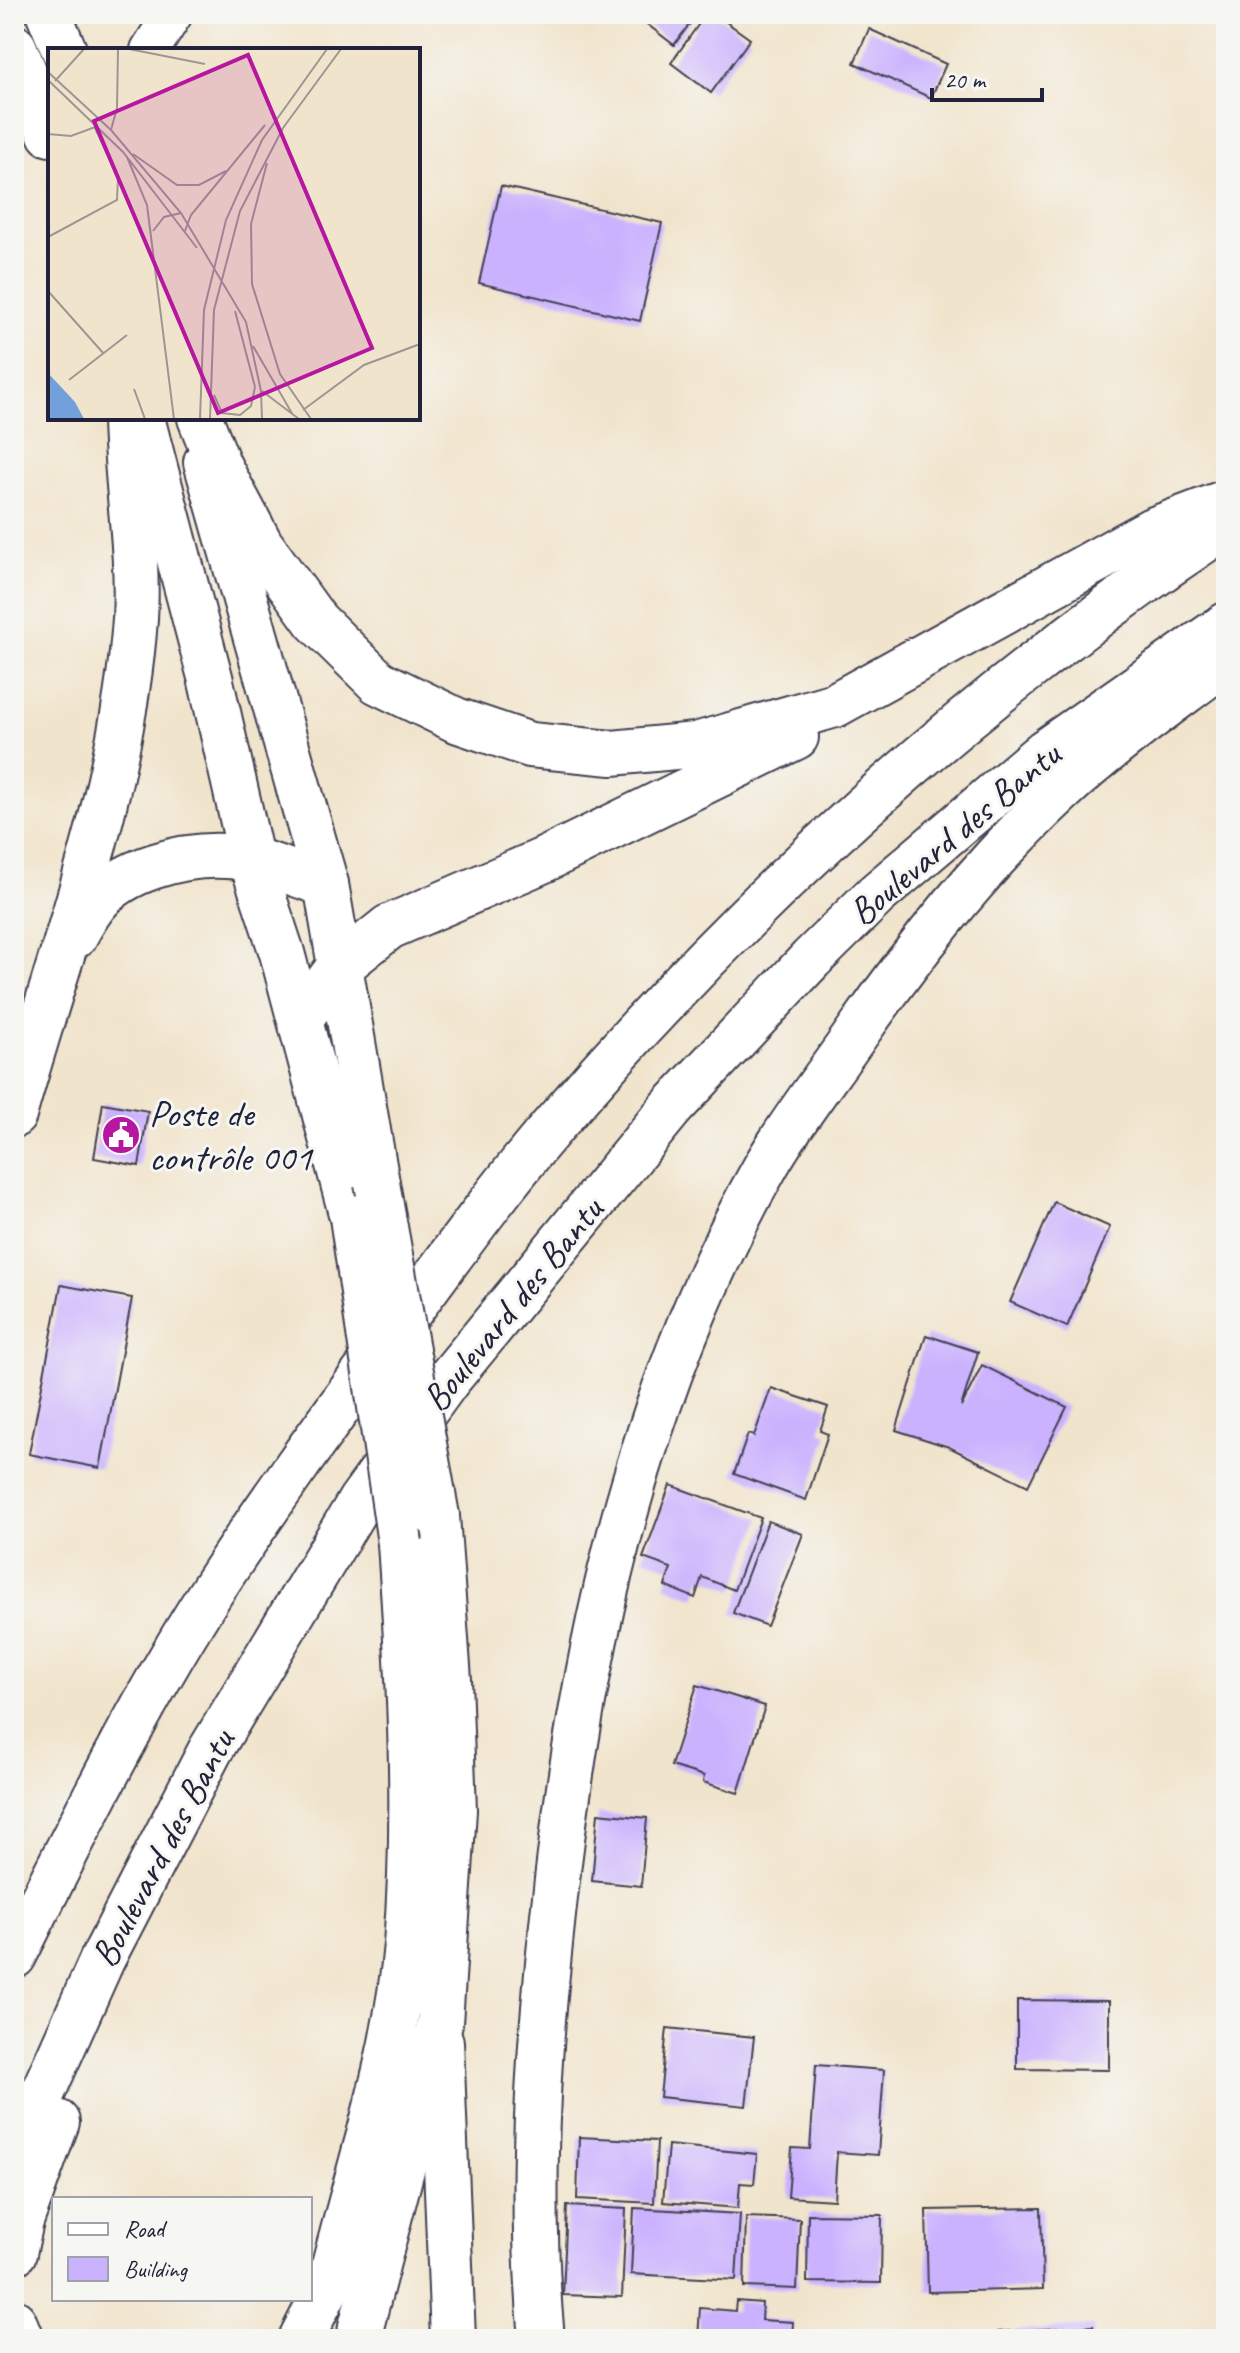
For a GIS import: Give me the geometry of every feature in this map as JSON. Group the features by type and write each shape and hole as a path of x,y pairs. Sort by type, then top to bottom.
{"main road":[{"path":"49,14 63,48"},
{"path":"14,47 48,129"},
{"path":"14,1115 104,807 121,734 131,655 134,567 125,420"},
{"path":"143,420 210,677 252,862 300,1019 365,1200 437,1516 449,1680 454,1810 440,2023 453,2339"},
{"path":"194,420 326,884 339,967 400,1543 411,1753 406,1946 377,2105 330,2282 301,2339"},
{"path":"201,420 219,466 261,545 316,621 378,682 456,720 530,745 612,753 696,745 835,705"},
{"path":"300,1019 339,967 389,927 675,798 802,734 835,705 1152,530 1226,502"},
{"name":"Boulevard des Bantu","path":"14,1956 129,1734 203,1606 346,1398 549,1131 716,948 812,854 941,741 1090,620 1226,526"},
{"name":"Boulevard des Bantu","path":"14,2157 102,1960 210,1751 274,1640 369,1489 447,1381 671,1108 811,959 877,894 1044,752 1226,625"},
{"path":"542,2339 535,2262 540,2039 564,1816 589,1663 608,1576 622,1518 664,1392 733,1229 769,1162 906,962 980,873 1062,790 1119,741 1226,661"},
{"path":"57,965 96,902 143,870 227,855 326,884"},
{"path":"14,2253 50,2137 210,1751"},
{"path":"363,2335 440,2023 406,1946"},
{"path":"330,2282 363,2335"},
{"path":"14,2322 21,2339"}],"street":[{"path":"151,48 173,14"},
{"path":"14,47 48,58"}],"building":[{"path":"634,14 697,14 674,45"},
{"path":"706,14 715,14 750,39 711,93 671,63"},
{"path":"869,29 946,64 931,98 854,63"},
{"path":"501,186 662,223 640,321 479,283"},
{"name":"Poste de contrôle 001","path":"103,1103 148,1111 139,1166 94,1158"},
{"path":"1054,1202 1110,1227 1067,1327 1010,1302"},
{"path":"61,1285 132,1298 100,1468 29,1454"},
{"path":"926,1335 978,1352 961,1407 982,1365 1067,1407 1028,1486 949,1447 896,1430"},
{"path":"771,1388 828,1407 820,1431 828,1434 806,1500 734,1474 748,1434 754,1436"},
{"path":"670,1485 761,1518 734,1590 702,1577 695,1598 665,1586 671,1568 643,1558"},
{"path":"768,1521 803,1534 767,1626 733,1613"},
{"path":"697,1685 765,1706 738,1793 703,1782 704,1776 671,1766"},
{"path":"598,1813 647,1818 641,1886 592,1881"},
{"path":"1017,2000 1109,2001 1109,2070 1017,2069"},
{"path":"667,2028 754,2037 746,2106 660,2097"},
{"path":"816,2065 884,2070 878,2155 837,2152 834,2200 788,2197 792,2148 810,2149"},
{"path":"579,2137 657,2141 654,2203 577,2199"},
{"path":"668,2145 757,2154 754,2184 740,2183 738,2208 663,2202"},
{"path":"567,2206 626,2209 622,2297 563,2295"},
{"path":"634,2208 740,2214 736,2280 631,2274"},
{"path":"1041,2208 1043,2289 928,2292 926,2210"},
{"path":"808,2214 882,2215 881,2283 807,2282"},
{"path":"746,2217 800,2219 797,2289 744,2287"},
{"path":"736,2301 762,2303 761,2320 793,2322 792,2339 698,2339 700,2308 735,2311"},
{"path":"1093,2326 1094,2339 999,2339 998,2332"}],"place":[{"name":"Poste de contrôle 001","path":"121,1135"}]}
